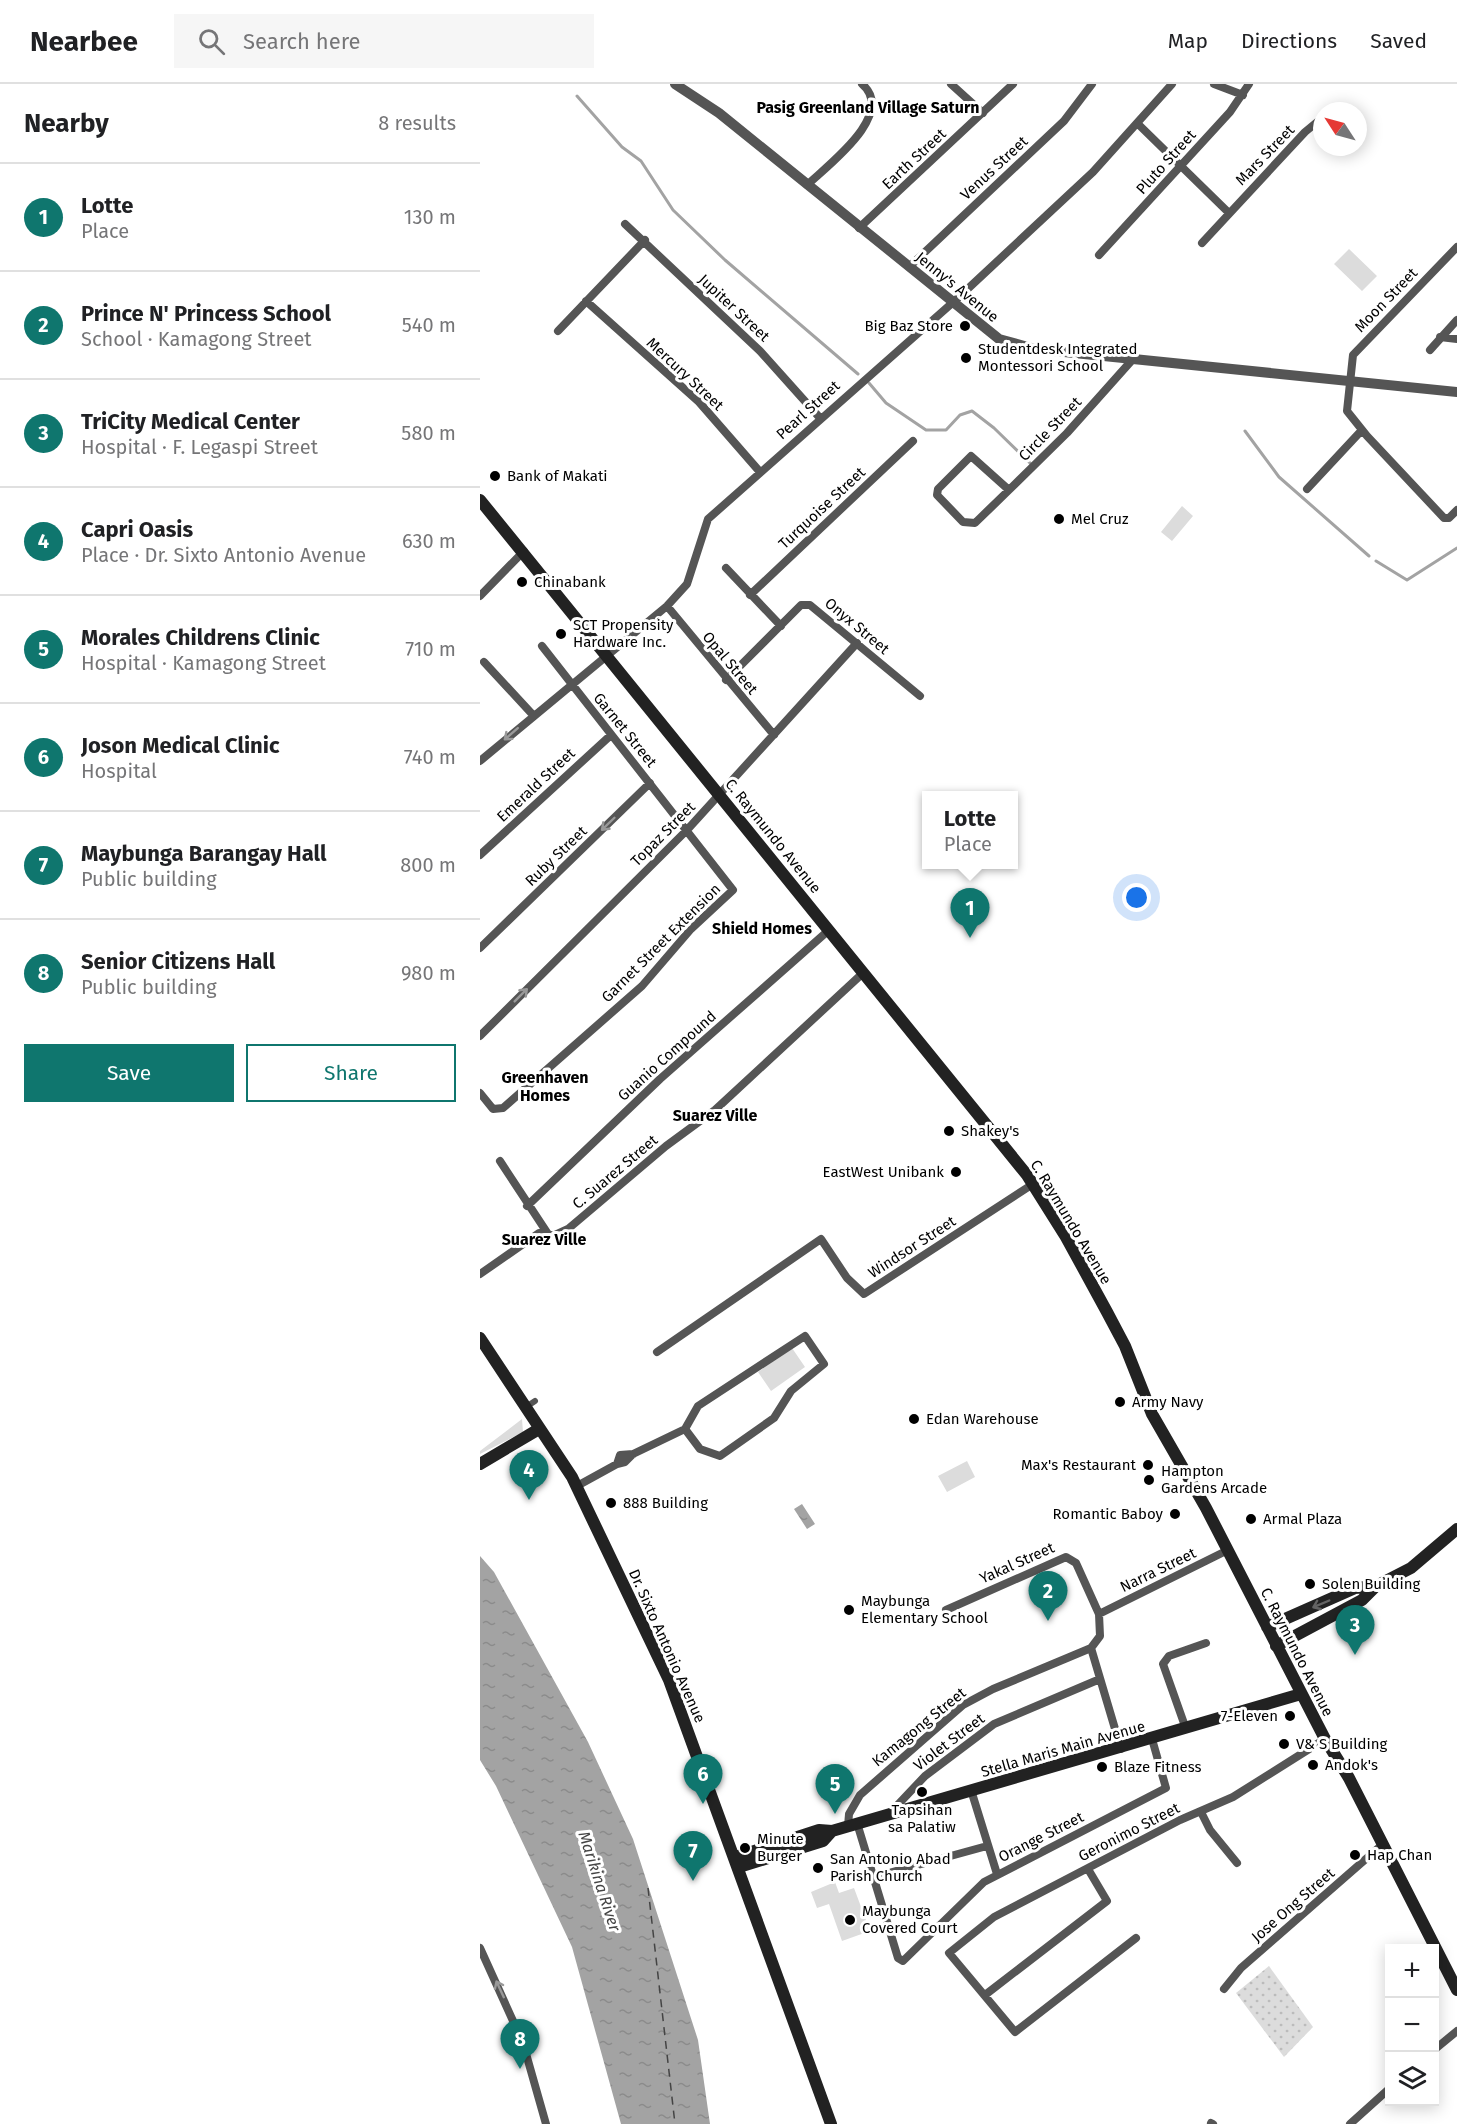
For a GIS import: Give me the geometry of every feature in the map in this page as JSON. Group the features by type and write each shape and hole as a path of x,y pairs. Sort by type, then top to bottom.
{"main road":[{"name":"C. Raymundo Avenue","path":"480,500 608,654 1033,1184 1066,1237 1125,1346 1152,1414 1228,1550 1325,1739 1349,1778 1457,1990"},
{"name":"Dr. Sixto Antonio Avenue","path":"480,1338 530,1404 539,1429 577,1486 670,1682 831,2124"},
{"path":"480,1464 539,1429"},
{"path":"1276,1646 1362,1599 1376,1586 1411,1568 1457,1528"},
{"path":"1267,1627 1355,1588 1376,1586"},
{"name":"Stella Maris Main Avenue","path":"737,1862 823,1841 832,1831 891,1812 1121,1749 1301,1694"}],"street":[{"name":"Jenny's Avenue","path":"675,84 719,113 999,339 1025,347 1457,392"},
{"path":"807,185 863,130 874,108 872,98 862,84"},
{"path":"951,84 983,113"},
{"name":"Earth Street","path":"859,228 1013,84"},
{"name":"Venus Street","path":"909,267 1064,121 1092,84"},
{"name":"Pearl Street","path":"481,757 667,606 687,584 708,519 952,303 1093,172 1172,84"},
{"path":"1214,84 1243,95"},
{"name":"Pluto Street","path":"1099,255 1180,167 1243,95 1249,84"},
{"path":"1137,123 1228,213"},
{"name":"Mars Street","path":"1202,243 1313,125"},
{"name":"Jupiter Street","path":"625,224 645,240 718,314 760,351 820,418"},
{"path":"558,331 645,240"},
{"name":"Moon Street","path":"1454,513 1444,518 1347,411 1353,355 1457,247"},
{"name":"Mercury Street","path":"586,302 699,402 760,472"},
{"path":"1430,350 1457,320"},
{"path":"1440,337 1457,339"},
{"name":"Circle Street","path":"1010,490 971,456 938,489 938,495 963,522 975,524 1010,490 1067,433 1133,359"},
{"path":"1307,489 1362,430"},
{"name":"Turquoise Street","path":"750,595 913,441"},
{"path":"480,596 524,551"},
{"path":"726,568 781,626"},
{"name":"Onyx Street","path":"726,680 801,605 810,605 920,696"},
{"name":"Opal Street","path":"667,606 726,680 774,735"},
{"name":"Topaz Street","path":"480,1036 687,830 857,644"},
{"name":"Garnet Street","path":"542,646 687,830"},
{"path":"484,662 533,715"},
{"name":"Emerald Street","path":"480,855 611,735"},
{"name":"Ruby Street","path":"480,948 650,783"},
{"name":"Garnet Street Extension","path":"480,1093 492,1109 498,1110 642,986 691,929 733,890 687,830"},
{"name":"Guanio Compound","path":"527,1206 660,1079 829,930"},
{"name":"C. Suarez Street","path":"480,1274 539,1233 548,1235 568,1229 666,1146 715,1110 863,973"},
{"path":"500,1161 527,1206 548,1235"},
{"name":"Windsor Street","path":"657,1352 821,1239 847,1278 864,1294 1033,1184"},
{"path":"577,1486 616,1464 620,1455 633,1454 685,1429 698,1406 805,1336 824,1364 791,1390 774,1418 720,1456 700,1449 685,1429"},
{"name":"Narra Street","path":"1099,1614 1228,1550"},
{"name":"Yakal Street","path":"946,1610 1066,1557 1076,1563 1099,1614"},
{"path":"1099,1614 1100,1636 1093,1646 1100,1679 1121,1749"},
{"path":"1186,1729 1163,1664 1169,1656 1206,1643"},
{"name":"Kamagong Street","path":"853,1824 849,1814 860,1795 963,1705 993,1689 1093,1646"},
{"name":"Violet Street","path":"891,1812 925,1776 994,1724 1100,1679"},
{"name":"Orange Street","path":"874,1876 898,1958 903,1961 984,1882 1166,1788 1152,1739"},
{"name":"Geronimo Street","path":"985,1995 949,1953 994,1917 1159,1831 1233,1797 1325,1739"},
{"path":"971,1790 997,1874"},
{"path":"1201,1812 1215,1836 1237,1863"},
{"path":"853,1824 874,1876 987,1846"},
{"name":"Jose Ong Street","path":"1224,1989 1241,1968 1383,1844"},
{"path":"1088,1869 1107,1901 985,1995 1015,2032 1136,1938"},
{"path":"480,1948 523,2043 546,2124"},
{"path":"1439,2046 1457,2031"},
{"path":"1350,2124 1385,2092"}],"shaded area":[{"path":"1349,249 1377,276 1362,291 1334,264"},
{"path":"1182,506 1193,516 1172,541 1161,532"},
{"path":"792,1348 805,1367 771,1391 758,1372"},
{"path":"522,1419 523,1432 480,1454 480,1451"},
{"path":"967,1461 975,1477 947,1492 938,1476"},
{"name":"Maybunga Covered Court","path":"835,1882 839,1893 854,1888 870,1931 842,1941 829,1904 817,1908 811,1892"},
{"path":"1269,1966 1313,2027 1284,2057 1236,1993"}],"water":[{"path":"802,1504 815,1524 807,1529 794,1509"},
{"name":"Marikina River","path":"480,1556 494,1572 588,1742 633,1839 698,2040 710,2124 621,2124 572,1947 496,1786 480,1760"}],"waterway":[{"path":"577,96 622,147 641,161 673,210 725,260 858,374"},
{"path":"869,383 886,403 926,430 946,430 960,415 972,411 994,428 1031,464"},
{"path":"1245,431 1279,477 1369,556"},
{"path":"1376,561 1407,580 1457,548"}],"ferry route":[{"path":"648,1888 675,2124"}],"place":[{"name":"Big Baz Store","path":"965,326"},
{"name":"Studentdesk Integrated Montessori School","path":"966,358"},
{"name":"Bank of Makati","path":"495,476"},
{"name":"Mel Cruz","path":"1059,519"},
{"name":"Chinabank","path":"522,582"},
{"name":"SCT Propensity Hardware Inc.","path":"561,634"},
{"name":"Lotte","path":"970,938"},
{"name":"Shakey's","path":"949,1131"},
{"name":"EastWest Unibank","path":"956,1172"},
{"name":"Army Navy","path":"1120,1402"},
{"name":"Edan Warehouse","path":"914,1419"},
{"name":"Max's Restaurant","path":"1148,1465"},
{"name":"Hampton Gardens Arcade","path":"1149,1480"},
{"name":"Capri Oasis","path":"529,1500"},
{"name":"888 Building","path":"611,1503"},
{"name":"Romantic Baboy","path":"1175,1514"},
{"name":"Armal Plaza","path":"1251,1519"},
{"name":"Solen Building","path":"1310,1584"},
{"name":"Maybunga Elementary School","path":"849,1610"},
{"name":"Prince N' Princess School","path":"1048,1621"},
{"name":"TriCity Medical Center","path":"1355,1655"},
{"name":"7-Eleven","path":"1290,1716"},
{"name":"V& S Building","path":"1284,1744"},
{"name":"Andok's","path":"1313,1765"},
{"name":"Blaze Fitness","path":"1102,1767"},
{"name":"Tapsihan sa Palatiw","path":"922,1792"},
{"name":"Joson Medical Clinic","path":"703,1804"},
{"name":"Morales Childrens Clinic","path":"835,1814"},
{"name":"Minute Burger","path":"745,1848"},
{"name":"Hap Chan","path":"1355,1855"},
{"name":"San Antonio Abad Parish Church","path":"818,1868"},
{"name":"Maybunga Barangay Hall","path":"693,1881"},
{"name":"Maybunga Covered Court","path":"850,1920"},
{"name":"Senior Citizens Hall","path":"520,2069"}],"district":[{"name":"Pasig Greenland Village Saturn","path":"868,107"},
{"name":"Shield Homes","path":"762,928"},
{"name":"Greenhaven Homes","path":"545,1086"},
{"name":"Suarez Ville","path":"715,1115"},
{"name":"Suarez Ville","path":"544,1239"}]}
